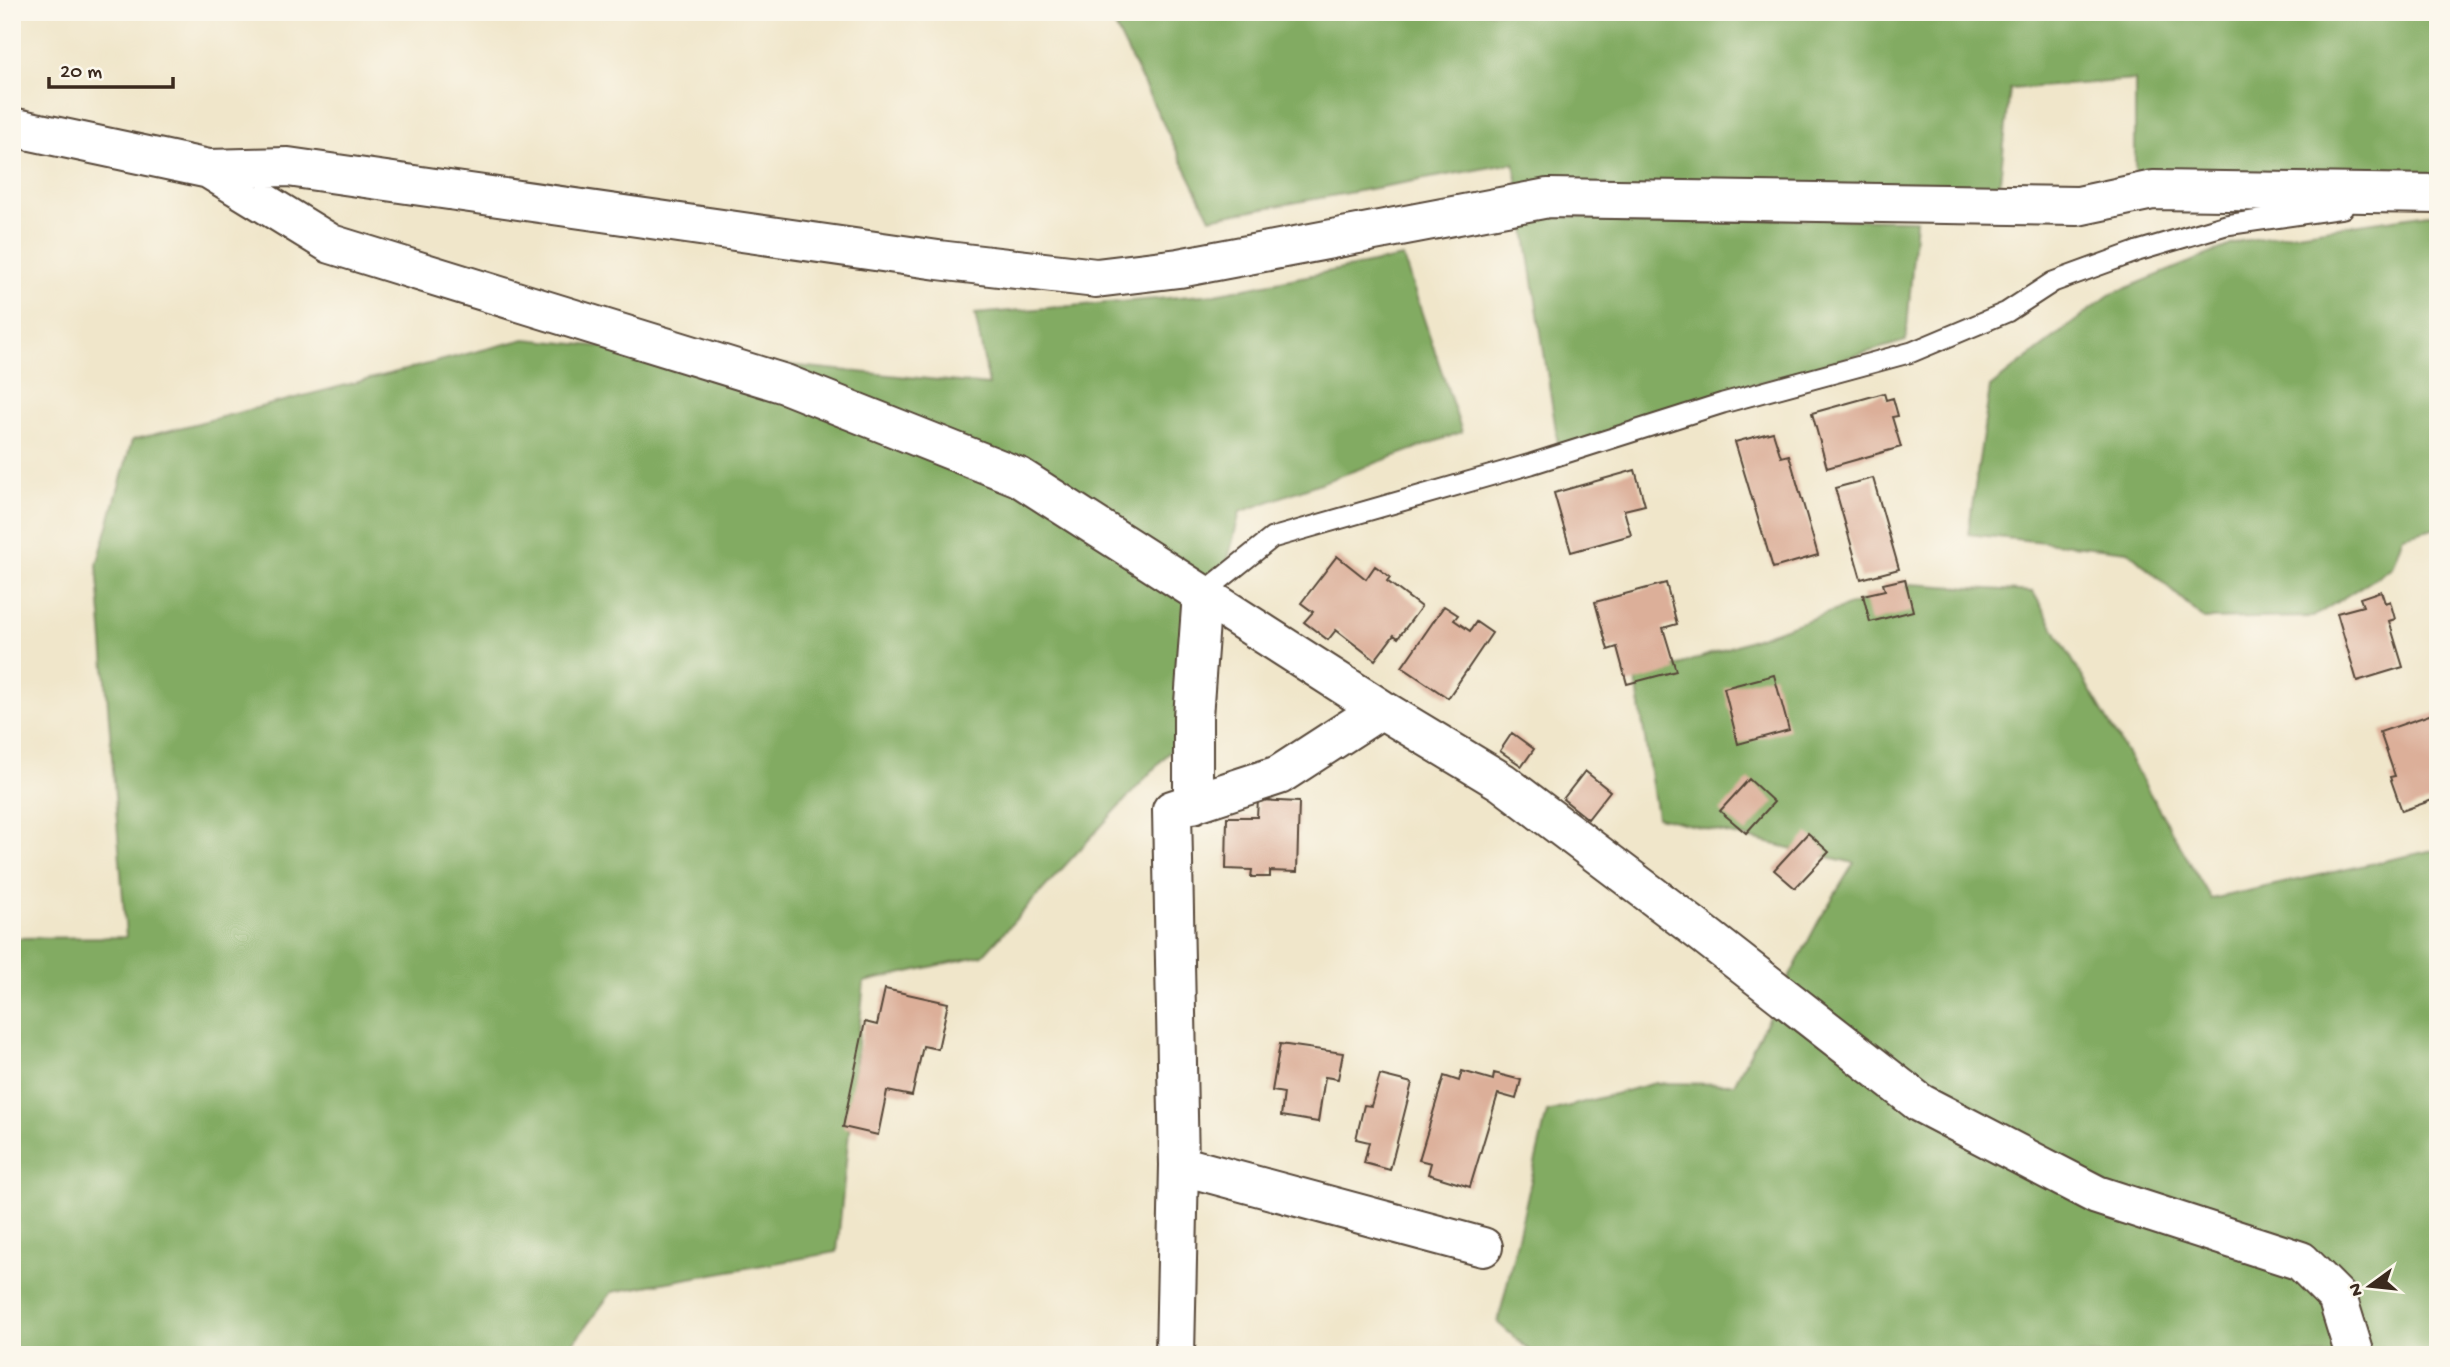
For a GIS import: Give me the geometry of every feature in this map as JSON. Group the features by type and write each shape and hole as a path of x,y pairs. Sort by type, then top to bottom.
{"street":[{"path":"12,127 209,169 288,167 937,260 1096,278 1179,268 1548,198 2078,206 2153,190 2438,195"},
{"path":"209,169 331,244 785,384 1019,477 1381,709 1502,782 1920,1103 2097,1195 2301,1261 2337,1297 2355,1355"},
{"path":"1193,804 1194,717 1202,594"},
{"path":"1175,1355 1179,1165 1172,810 1279,775 1381,709"},
{"path":"1179,1165 1483,1247"}],"lane":[{"path":"1202,594 1272,538 1531,464 1723,403 1912,352 2007,312 2053,282 2138,251 2226,225 2438,195"}],"green space":[{"path":"1108,12 2438,12 2438,190 2135,183 2135,80 2010,89 1999,190 1520,195 1514,163 1210,218"},
{"path":"2429,214 2438,217 2438,527 2403,536 2392,567 2313,617 2204,619 2128,551 1968,534 1990,387 2109,295 2241,241"},
{"path":"1523,216 1916,220 1906,341 1709,397 1559,450"},
{"path":"1403,257 1462,432 1240,512 1183,737 983,955 864,982 837,1252 612,1292 564,1355 12,1355 12,938 126,937 97,565 132,440 525,339 989,385 975,314 1215,294"},
{"path":"1911,584 2033,592 2211,899 2438,849 2438,1355 1535,1355 1498,1323 1547,1112 1655,1083 1734,1084 1818,922 1854,863 1657,817 1636,680"}],"building":[{"path":"1884,393 1886,400 1893,398 1898,416 1892,417 1901,447 1827,468 1812,413"},
{"path":"1773,432 1781,457 1789,455 1818,555 1773,568 1735,442"},
{"path":"1635,470 1645,505 1624,510 1631,535 1571,552 1554,493"},
{"path":"1873,478 1899,569 1861,579 1835,488"},
{"path":"1337,556 1366,579 1375,566 1390,577 1387,581 1421,607 1398,638 1394,635 1375,660 1336,630 1328,640 1304,622 1313,612 1301,603"},
{"path":"1905,579 1913,611 1870,622 1863,595 1885,590 1883,584"},
{"path":"1666,583 1677,624 1663,628 1676,671 1627,684 1617,647 1608,650 1595,602"},
{"path":"2381,591 2385,603 2390,601 2395,619 2389,621 2403,667 2357,681 2337,613 2363,606 2360,598"},
{"path":"1444,606 1458,615 1454,620 1470,631 1476,622 1492,633 1448,698 1402,667"},
{"path":"1774,675 1789,730 1738,744 1724,688"},
{"path":"2438,712 2438,798 2402,811 2390,777 2395,776 2380,732"},
{"path":"1512,733 1534,749 1522,766 1500,751"},
{"path":"1585,771 1610,791 1588,819 1563,799"},
{"path":"1749,779 1774,802 1746,833 1720,811"},
{"path":"1258,800 1299,802 1297,872 1270,871 1270,877 1251,877 1252,870 1226,869 1227,817 1257,817"},
{"path":"1808,833 1829,852 1795,888 1774,870"},
{"path":"885,989 948,1003 938,1049 923,1046 912,1096 887,1091 878,1135 843,1127 865,1022 877,1025"},
{"path":"1280,1044 1343,1053 1338,1079 1325,1077 1318,1122 1281,1116 1284,1093 1272,1091"},
{"path":"1462,1071 1493,1080 1494,1073 1521,1080 1516,1099 1498,1094 1470,1187 1428,1174 1431,1163 1419,1160 1444,1076 1459,1081"},
{"path":"1380,1075 1412,1083 1390,1170 1364,1163 1369,1142 1356,1139 1364,1105 1371,1106"}]}
